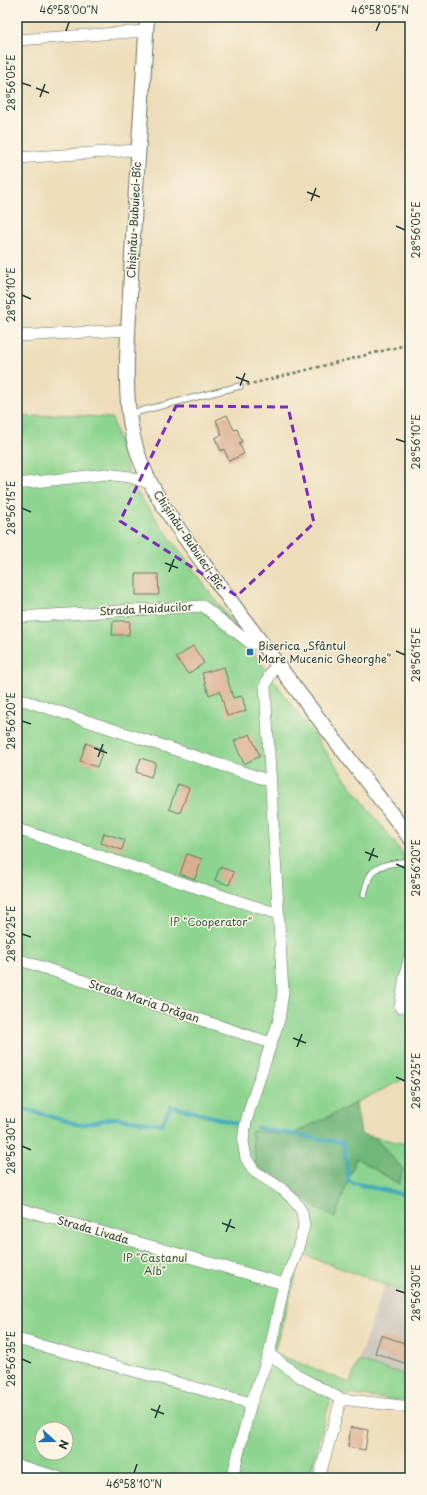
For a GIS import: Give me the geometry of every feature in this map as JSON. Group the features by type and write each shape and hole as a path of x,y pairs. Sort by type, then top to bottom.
{"street":[{"name":"Chișinău-Bubuieci-Bîc","path":"147,17 132,240 127,359 129,414 136,450 143,468 169,514 190,544 263,645 410,838"},
{"path":"17,40 146,31"},
{"path":"17,158 138,150"},
{"path":"17,336 128,330"},
{"path":"17,484 106,474 130,477 152,484"},
{"name":"Strada Haiducilor","path":"17,617 203,606 250,643 263,645"},
{"path":"232,1478 251,1403 269,1354 284,1284 296,1255 304,1226 302,1212 294,1200 282,1189 254,1171 246,1158 243,1142 246,1122 279,1020 283,992 270,781 266,686 271,672 278,664"},
{"path":"17,698 270,781"},
{"path":"17,829 278,914"},
{"path":"400,1007 410,955"},
{"name":"Strada Maria Drăgan","path":"17,960 271,1043"},
{"name":"Strada Livada","path":"17,1208 284,1284"},
{"path":"17,1339 251,1403"},
{"path":"269,1354 300,1377 341,1399 410,1407"},
{"path":"318,1478 341,1399"},
{"path":"17,1465 61,1478"}],"lane":[{"path":"129,414 240,386"},
{"path":"364,894 370,875 377,868 410,861"}],"path":[{"path":"240,386 410,344"}],"highlighted area":[{"path":"176,406 288,407 314,523 237,596 120,521"}],"shaded area":[{"path":"385,1285 410,1294 410,1376 358,1361"}],"green space":[{"name":"IP \"Cooperator\"","path":"58,414 112,418 133,487 353,789 403,854 406,868 410,873 410,1076 291,1135 251,1131 256,1165 335,1218 356,1158 399,1184 403,1169 374,1137 410,1145 410,1294 302,1254 274,1353 350,1383 358,1361 410,1376 410,1402 332,1392 309,1478 17,1478 17,418"},
{"path":"356,1103 361,1134 374,1137 403,1169 399,1184 356,1158 335,1218 256,1165 251,1131 291,1135"}],"building":[{"path":"227,415 234,430 237,429 242,442 239,443 244,454 229,461 224,449 221,451 215,438 222,435 216,420"},
{"path":"136,574 158,574 159,595 136,595"},
{"path":"113,621 130,621 129,635 112,635"},
{"path":"193,646 204,663 188,674 176,658"},
{"path":"224,667 233,698 242,696 246,711 227,716 220,691 209,695 202,673"},
{"path":"250,734 260,756 244,764 234,741"},
{"path":"86,743 103,750 97,767 80,761"},
{"path":"141,758 156,763 151,777 136,772"},
{"path":"178,784 189,788 180,813 169,809"},
{"path":"104,833 125,840 122,850 101,843"},
{"path":"187,854 202,859 195,879 180,874"},
{"path":"220,867 234,872 229,885 215,880"},
{"path":"381,1335 410,1345 410,1365 375,1353"},
{"path":"351,1427 368,1430 365,1450 348,1447"}],"waterway":[{"path":"17,1107 80,1125 114,1118 162,1124 171,1106 235,1123"},
{"path":"257,1128 343,1143 349,1182 410,1196"}],"place":[{"name":"Biserica „Sfântul Mare Mucenic Gheorghe”","path":"250,652"}],"park label":[{"name":"IP \"Castanul Alb\"","path":"155,1264"}]}
